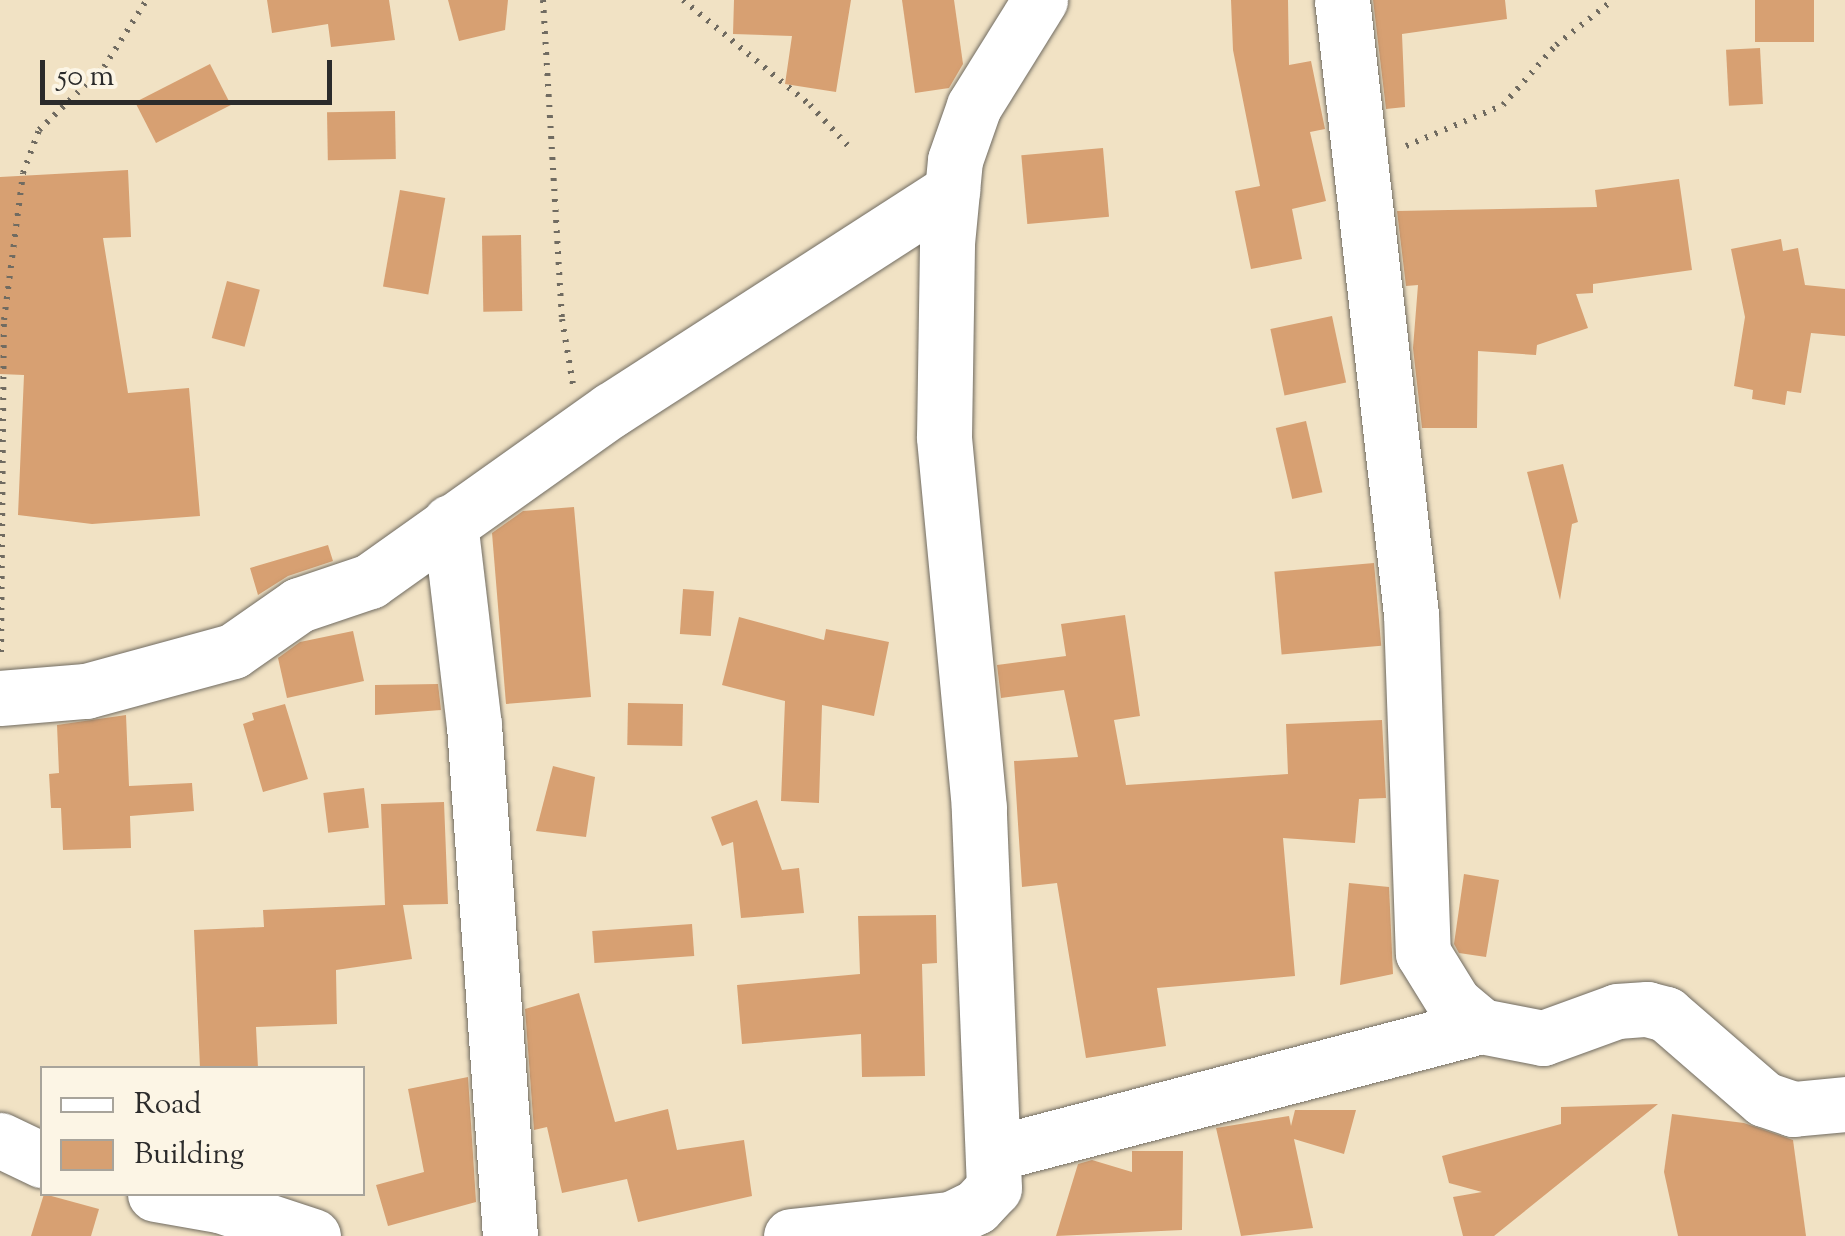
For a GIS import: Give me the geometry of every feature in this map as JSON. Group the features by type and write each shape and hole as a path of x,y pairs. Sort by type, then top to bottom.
{"street":[{"path":"791,1236 951,1219 988,1198 996,1153 970,684 944,437 952,190 974,106 1040,0"},
{"path":"1342,0 1356,162 1410,614 1420,758 1418,932 1432,970 1454,1003 1481,1026"},
{"path":"0,698 86,692 233,651 299,604 370,582 611,410 952,190"},
{"path":"450,522 474,725 510,1236"},
{"path":"996,1153 1481,1026 1543,1038 1617,1011 1647,1009 1666,1014 1764,1099 1794,1109 1845,1104"},
{"path":"0,1140 40,1159"},
{"path":"162,1196 286,1231"}],"path":[{"path":"543,0 567,370 571,383 611,410"},
{"path":"683,0 810,106 851,149"},
{"path":"1356,162 1448,133 1503,106 1556,45 1613,0"},
{"path":"0,661 4,320 23,173 40,130 104,67 146,1"}],"building":[{"path":"267,0 389,0 395,40 331,47 328,24 272,33"},
{"path":"448,0 508,0 505,30 459,41"},
{"path":"734,0 851,0 836,92 785,84 792,36 733,34"},
{"path":"902,0 954,0 963,64 949,88 915,93"},
{"path":"1231,0 1288,0 1289,65 1311,61 1325,129 1310,132 1326,201 1292,209 1302,259 1251,269 1235,191 1260,186 1233,50"},
{"path":"1373,0 1505,0 1507,19 1402,34 1405,107 1386,109"},
{"path":"1755,0 1814,0 1814,42 1755,42"},
{"path":"1760,48 1763,104 1729,106 1726,50"},
{"path":"210,64 231,105 156,143 135,102"},
{"path":"395,111 396,159 328,160 327,112"},
{"path":"1103,148 1109,217 1027,224 1021,155"},
{"path":"128,170 131,237 103,238 128,393 189,388 200,516 92,524 18,515 24,375 0,374 0,177"},
{"path":"1679,179 1692,270 1593,284 1593,293 1576,294 1588,328 1537,345 1536,355 1478,351 1477,428 1422,428 1413,348 1418,285 1406,286 1397,211 1597,207 1595,190"},
{"path":"400,190 445,198 428,294 383,287"},
{"path":"521,235 522,311 483,312 482,236"},
{"path":"1781,239 1783,251 1798,248 1805,285 1845,289 1845,336 1811,333 1801,393 1787,391 1785,405 1752,399 1753,390 1734,386 1745,317 1731,249"},
{"path":"227,281 260,290 245,347 212,338"},
{"path":"1332,316 1346,383 1285,396 1270,329"},
{"path":"1306,421 1322,492 1292,499 1276,428"},
{"path":"1563,464 1578,522 1572,524 1560,600 1527,472"},
{"path":"574,507 591,697 506,704 492,533 523,511"},
{"path":"328,545 333,561 288,576 258,595 250,568"},
{"path":"1374,563 1381,646 1282,654 1274,572"},
{"path":"683,589 714,591 711,636 680,634"},
{"path":"1125,615 1140,716 1114,720 1126,785 1288,774 1286,724 1382,720 1386,798 1359,799 1355,843 1283,838 1295,976 1157,988 1166,1046 1086,1058 1057,883 1022,887 1014,761 1078,757 1064,690 1001,698 997,665 1066,656 1061,624"},
{"path":"739,617 824,640 826,629 889,642 874,716 822,705 819,803 781,801 785,701 722,685"},
{"path":"353,631 364,681 287,698 278,658 300,642"},
{"path":"438,684 441,710 375,715 375,685"},
{"path":"628,703 683,704 682,746 627,745"},
{"path":"285,704 308,779 263,792 243,724 254,720 252,713"},
{"path":"126,715 129,786 192,783 194,811 130,816 131,848 63,850 61,808 51,808 49,774 59,773 57,725"},
{"path":"553,766 595,777 586,837 536,831"},
{"path":"364,788 369,828 328,833 323,793"},
{"path":"757,800 782,870 799,868 804,913 741,918 733,842 722,846 711,817"},
{"path":"444,802 448,904 403,905 412,959 336,970 337,1024 256,1027 258,1066 200,1066 194,930 264,927 263,910 385,905 381,804"},
{"path":"1464,874 1499,880 1486,957 1459,953 1454,944"},
{"path":"1349,883 1389,887 1393,974 1340,985"},
{"path":"936,915 937,963 922,964 925,1076 862,1077 861,1034 742,1044 737,985 860,974 858,916"},
{"path":"692,924 694,956 594,963 592,931"},
{"path":"579,993 615,1122 668,1109 677,1150 744,1140 752,1196 638,1222 627,1179 562,1193 547,1127 534,1130 525,1009"},
{"path":"468,1077 476,1202 388,1226 376,1185 424,1172 408,1089"},
{"path":"1658,1104 1494,1236 1463,1236 1453,1197 1482,1192 1449,1183 1442,1156 1561,1124 1561,1107"},
{"path":"1295,1110 1356,1110 1344,1154 1294,1139 1313,1228 1241,1236 1216,1128 1289,1116 1291,1126"},
{"path":"1672,1114 1744,1123 1793,1140 1806,1236 1678,1236 1664,1172"},
{"path":"1132,1151 1183,1151 1182,1230 1056,1236 1078,1164 1092,1160 1132,1172"},
{"path":"43,1196 99,1209 91,1236 31,1236"}]}
